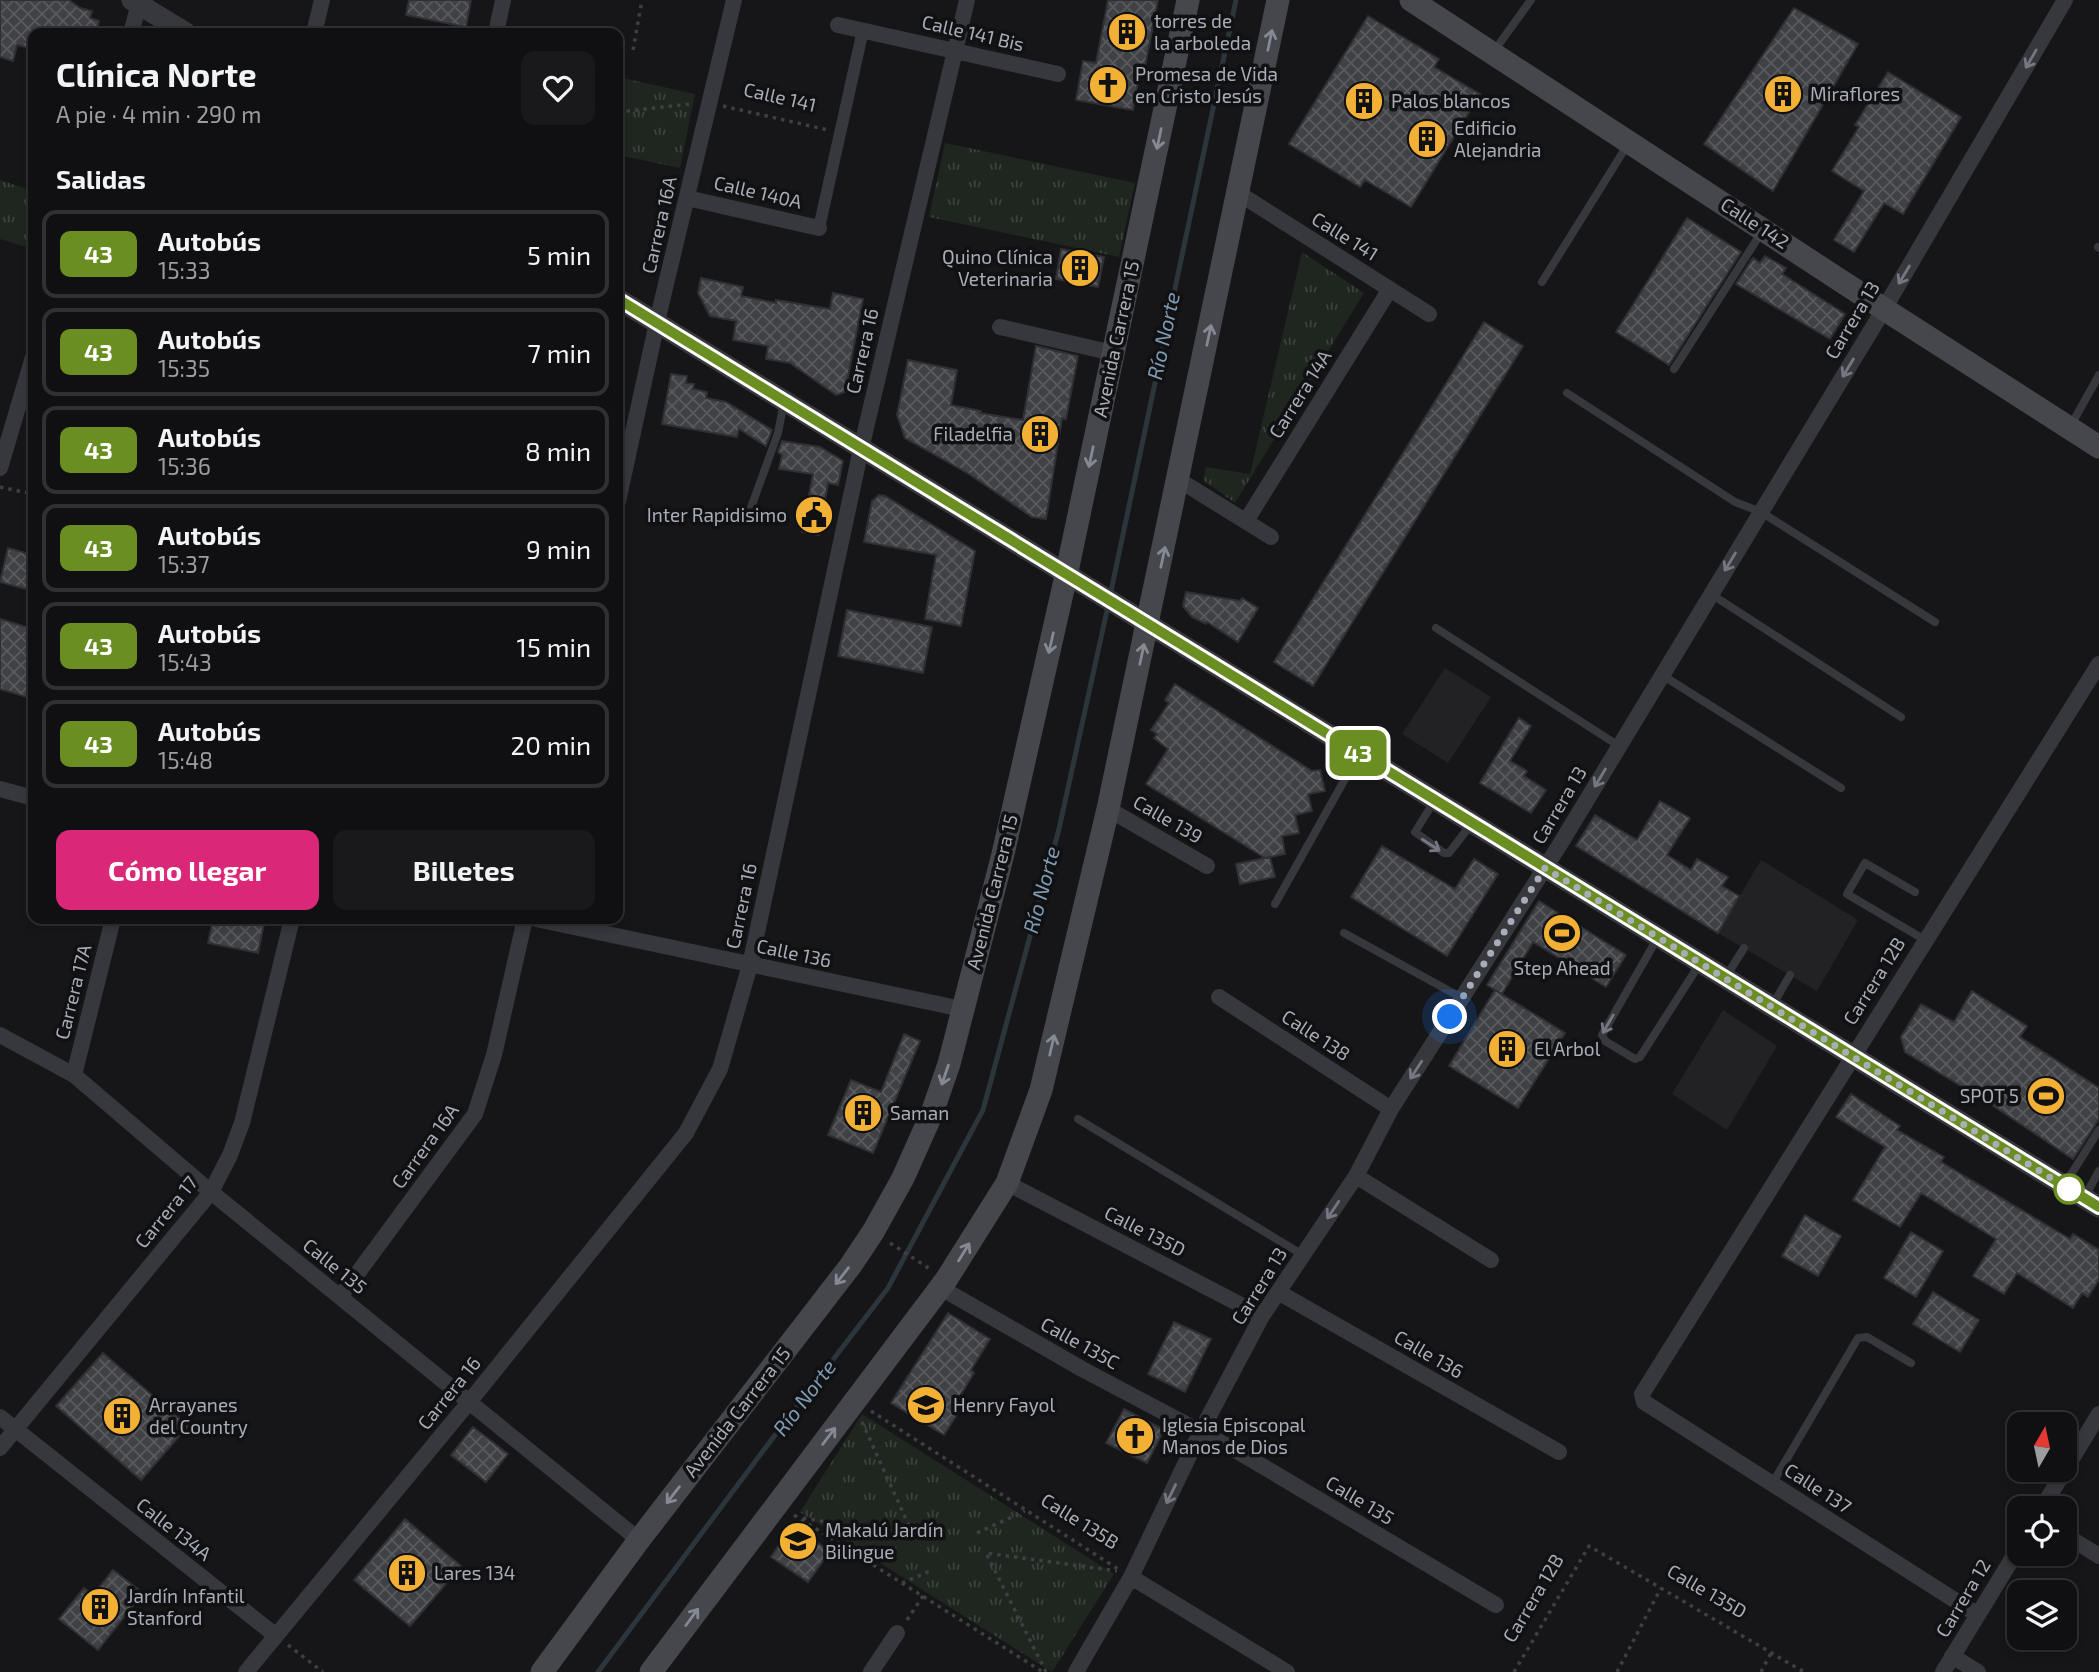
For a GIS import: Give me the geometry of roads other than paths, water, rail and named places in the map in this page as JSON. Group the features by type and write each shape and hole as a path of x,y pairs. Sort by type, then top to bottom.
{"main road":[{"name":"Avenida Carrera 15","path":"541,1672 851,1265 903,1178 932,1113 949,1064 1072,579 1113,354 1188,0"},
{"path":"652,1672 852,1406 936,1279 1007,1183 1041,1090 1108,809 1143,621 1179,480 1278,0"},
{"name":"Calle 142","path":"1411,0 2099,447"}],"street":[{"path":"315,28 323,0"},
{"path":"497,28 503,0"},
{"name":"Carrera 16A","path":"623,478 734,0"},
{"name":"Carrera 16","path":"246,1672 470,1401 686,1133 720,1069 750,965 861,449 953,50 967,0"},
{"name":"Carrera 13","path":"1076,1672 1262,1317 1356,1176 1391,1109 1545,868 1884,309 2065,0"},
{"path":"132,28 137,2 178,28"},
{"name":"Calle 141 Bis","path":"838,25 1058,74"},
{"path":"819,228 863,30"},
{"name":"Calle 141","path":"1238,193 1429,314"},
{"name":"Calle 140A","path":"687,198 819,228"},
{"name":"Carrera 14A","path":"1246,521 1390,289"},
{"path":"623,302 2091,1202"},
{"path":"1000,327 1113,354"},
{"path":"0,468 28,374"},
{"path":"1179,480 1271,537"},
{"name":"Carrera 12B","path":"1642,1394 2099,664"},
{"path":"0,789 28,797"},
{"name":"Calle 139","path":"1108,809 1207,866"},
{"name":"Carrera 17A","path":"74,1075 112,924"},
{"name":"Carrera 17","path":"0,1448 211,1192 230,1155 242,1123 291,924"},
{"name":"Carrera 16A","path":"340,1297 475,1114 494,1055 524,924"},
{"name":"Calle 136","path":"559,924 962,1009"},
{"name":"Calle 138","path":"1219,996 1391,1109"},
{"name":"Calle 135","path":"0,1035 74,1075 211,1192 639,1540"},
{"path":"1356,1176 1490,1260"},
{"name":"Calle 135D","path":"1007,1183 1262,1317"},
{"name":"Calle 135C","path":"936,1279 1082,1369 1200,1433"},
{"name":"Calle 136","path":"1278,1292 1559,1452"},
{"name":"Calle 137","path":"1642,1394 1644,1402 1978,1615"},
{"path":"2049,1496 2099,1414"},
{"name":"Calle 134A","path":"0,1417 275,1635"},
{"name":"Calle 135","path":"1200,1433 1249,1458 1496,1605"},
{"path":"2077,1542 2099,1556"},
{"name":"Carrera 12","path":"1943,1672 2008,1566"},
{"path":"1126,1574 1267,1667 1287,1672"},
{"path":"871,1672 897,1633"},
{"path":"1952,1656 1978,1672"}],"lane":[{"path":"1493,53 1531,0"},
{"path":"1542,282 1630,141"},
{"path":"1674,369 1764,229"},
{"path":"2069,429 2099,375"},
{"path":"1567,393 1735,502 1761,512 1935,622"},
{"path":"749,513 778,433 784,402"},
{"path":"1712,594 1901,717"},
{"path":"1436,628 1619,746"},
{"path":"1662,675 1842,788"},
{"path":"1275,904 1359,754"},
{"path":"1435,800 1415,832 1444,853 1449,853 1472,823"},
{"path":"1915,892 1865,863 1847,894 1925,940"},
{"path":"1344,933 1462,998"},
{"path":"1658,937 1602,1035 1605,1041 1635,1059 1640,1057 1700,962"},
{"path":"1725,978 1744,948"},
{"path":"1772,1007 1790,975"},
{"path":"1078,1119 1303,1255"},
{"path":"2064,1186 2099,1130"},
{"path":"2091,1202 2099,1171"},
{"path":"1772,1484 1858,1338 1867,1337 1911,1363"}],"waterway":[{"name":"Río Norte","path":"1110,596 1236,0"},
{"name":"Río Norte","path":"598,1672 888,1288 983,1110 1059,829 1108,606"}],"place":[{"name":"torres de la arboleda","path":"1127,32"},
{"name":"Promesa de Vida en Cristo Jesús","path":"1108,85"},
{"name":"Miraflores","path":"1783,94"},
{"name":"Palos blancos","path":"1364,101"},
{"name":"Edificio Alejandria","path":"1427,139"},
{"name":"Quino Clínica Veterinaria","path":"1080,268"},
{"name":"Filadelfia","path":"1040,434"},
{"name":"Inter Rapidisimo","path":"814,515"},
{"name":"Step Ahead","path":"1562,933"},
{"name":"El Arbol","path":"1507,1049"},
{"name":"SPOT 5","path":"2046,1096"},
{"name":"Saman","path":"863,1113"},
{"name":"Henry Fayol","path":"926,1405"},
{"name":"Arrayanes del Country","path":"122,1416"},
{"name":"Iglesia Episcopal Manos de Dios","path":"1135,1436"},
{"name":"Makalú Jardín Bilingue","path":"798,1541"},
{"name":"Lares 134","path":"407,1573"},
{"name":"Jardín Infantil Stanford","path":"100,1607"}]}
